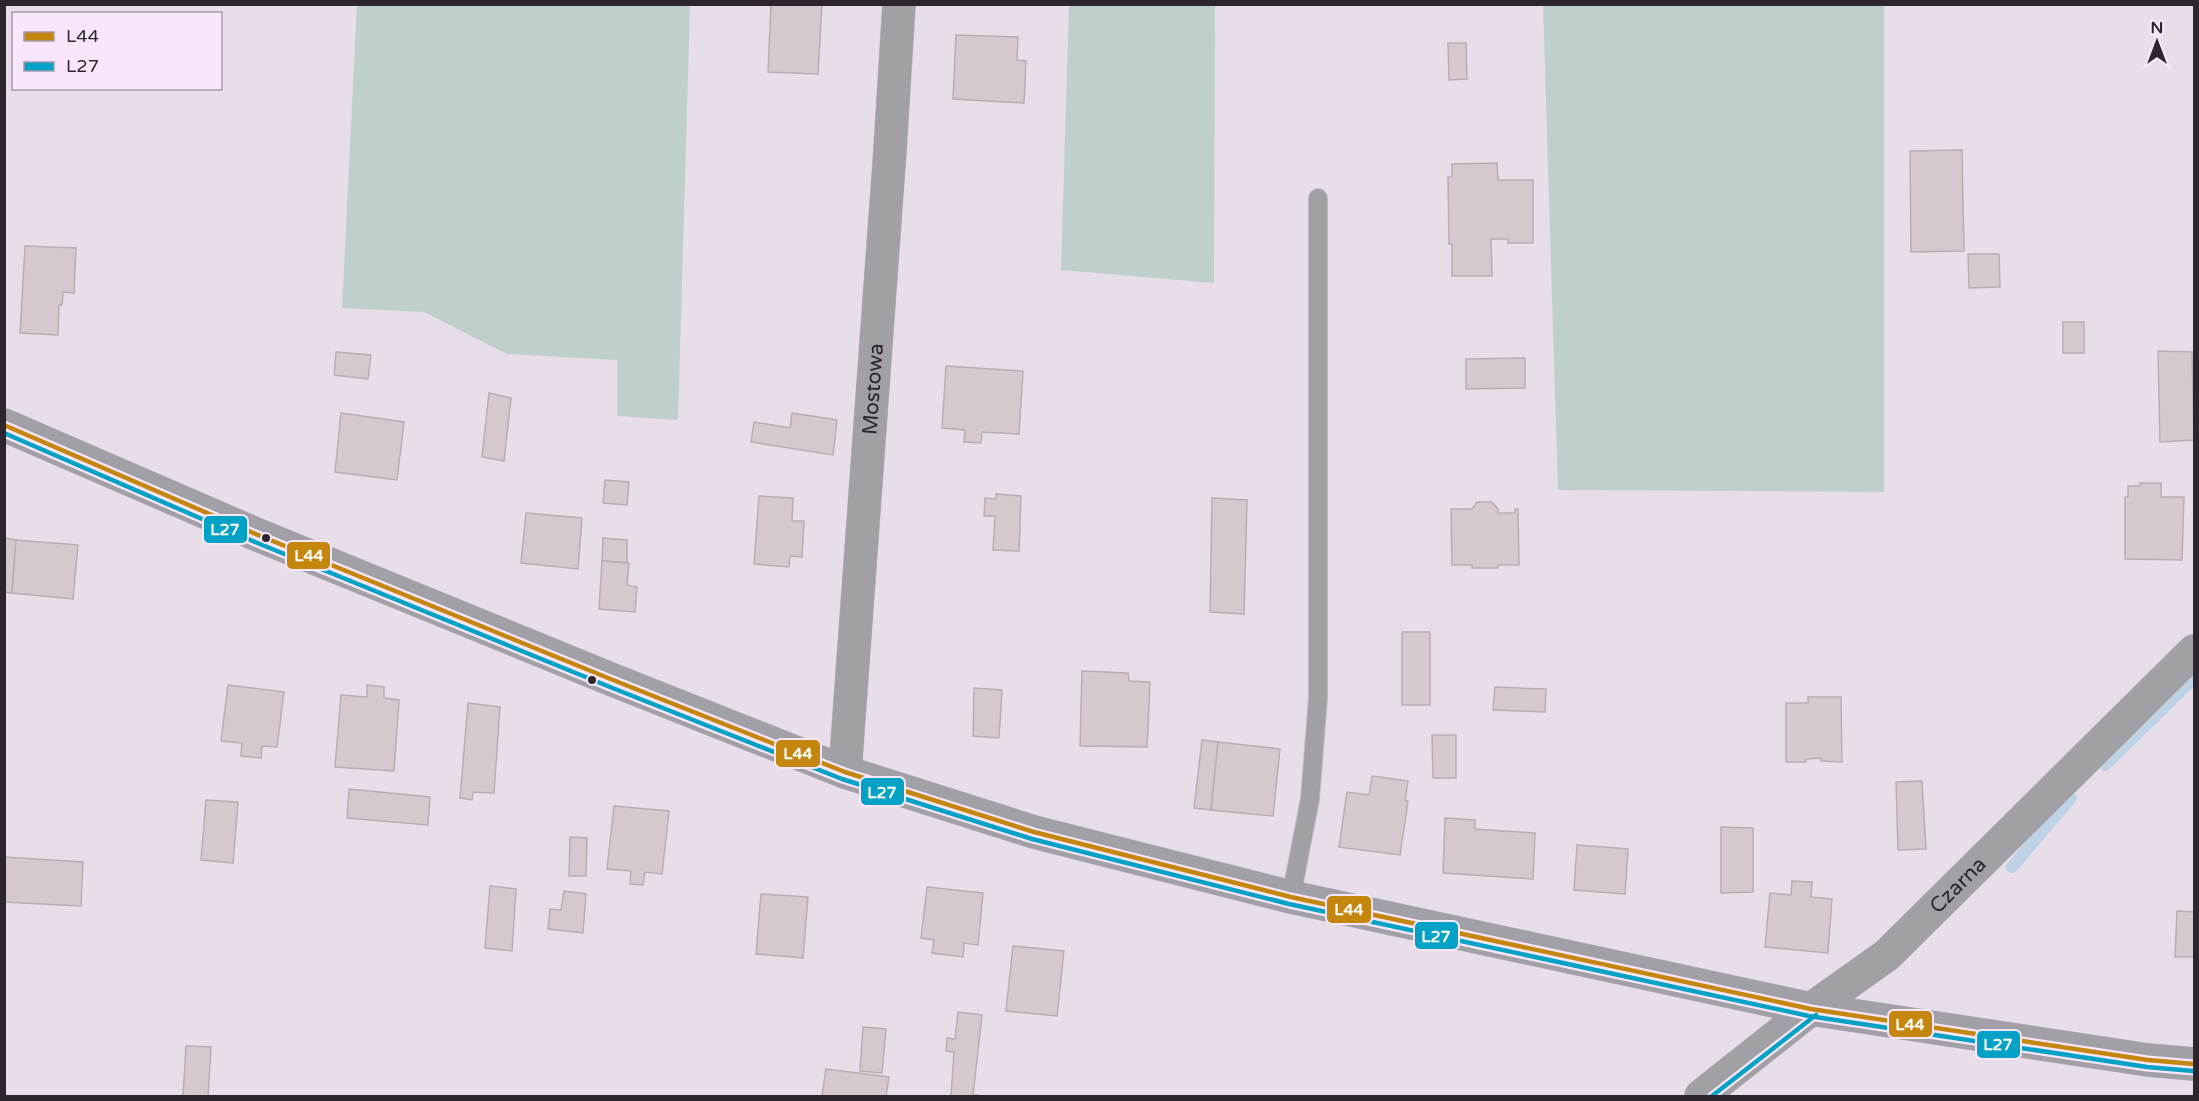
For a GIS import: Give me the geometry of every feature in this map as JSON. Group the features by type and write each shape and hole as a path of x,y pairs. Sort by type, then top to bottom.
{"street":[{"name":"Mostowa","path":"845,772 889,174 899,4"},
{"path":"4,424 258,535 845,772 1034,832 1291,897 1811,1009 2148,1060 2194,1064"},
{"name":"Czarna","path":"1701,1096 1811,1009 1887,955 2194,651"}],"lane":[{"path":"1291,897 1310,799 1318,698 1318,198"}],"shaded area":[{"path":"357,5 690,5 678,420 617,416 617,360 507,354 424,312 342,308"},
{"path":"1069,5 1215,5 1214,283 1061,270"},
{"path":"1543,5 1884,5 1884,492 1558,490"}],"building":[{"path":"771,4 822,4 818,74 768,72"},
{"path":"956,35 1018,37 1017,60 1026,61 1024,103 953,99"},
{"path":"1448,43 1466,43 1467,79 1449,80"},
{"path":"1962,150 1964,251 1911,252 1910,151"},
{"path":"1497,163 1498,180 1533,180 1533,243 1508,243 1508,239 1491,239 1492,276 1452,276 1448,177 1452,177 1452,164"},
{"path":"25,246 76,248 74,293 63,292 62,305 59,305 58,335 20,333"},
{"path":"1968,254 1999,254 2000,287 1969,288"},
{"path":"2063,322 2084,322 2084,353 2063,353"},
{"path":"2158,351 2192,352 2194,440 2160,442"},
{"path":"336,352 371,355 368,379 334,375"},
{"path":"1525,358 1525,388 1466,389 1466,359"},
{"path":"946,366 1023,371 1019,434 982,432 981,443 964,442 965,430 942,428"},
{"path":"489,393 511,398 504,461 482,457"},
{"path":"341,413 404,422 397,480 335,472"},
{"path":"792,413 837,420 833,455 751,442 754,422 790,428"},
{"path":"605,480 629,482 627,505 603,503"},
{"path":"2140,483 2161,483 2161,497 2184,497 2182,560 2125,559 2125,497 2128,497 2128,486 2140,486"},
{"path":"996,494 1021,496 1019,551 993,550 995,516 984,516 985,498 996,499"},
{"path":"759,496 793,498 792,521 804,521 802,557 790,556 789,567 754,564"},
{"path":"1212,498 1247,500 1244,614 1210,612"},
{"path":"1477,502 1492,502 1498,509 1498,513 1515,513 1515,509 1518,509 1519,565 1472,568 1472,565 1452,565 1451,509 1472,509"},
{"path":"526,513 582,518 578,569 521,563"},
{"path":"4,538 16,540 12,593 4,592"},
{"path":"603,538 627,540 627,563 602,561"},
{"path":"16,540 78,545 73,599 12,593"},
{"path":"602,561 629,563 627,585 637,587 635,612 599,609"},
{"path":"1402,632 1430,632 1430,705 1402,705"},
{"path":"1082,671 1128,673 1129,681 1150,682 1147,747 1080,746"},
{"path":"228,685 284,692 277,747 262,746 261,758 241,756 242,743 221,741"},
{"path":"367,685 384,687 384,698 399,700 394,771 335,767 341,695 367,697"},
{"path":"1495,687 1546,689 1545,712 1493,710"},
{"path":"974,688 1002,690 999,738 973,736"},
{"path":"1808,697 1841,697 1842,762 1821,761 1821,758 1806,759 1806,762 1786,762 1786,703 1808,703"},
{"path":"468,703 500,707 494,793 473,792 472,800 460,798"},
{"path":"1432,735 1456,735 1456,778 1433,778"},
{"path":"1202,740 1218,742 1211,810 1194,808"},
{"path":"1218,742 1280,749 1273,816 1211,810"},
{"path":"1372,776 1408,781 1405,801 1408,801 1400,855 1339,847 1347,792 1369,795"},
{"path":"1922,781 1926,849 1898,850 1896,782"},
{"path":"349,789 430,797 428,825 347,818"},
{"path":"206,800 238,802 233,863 201,860"},
{"path":"614,806 669,811 662,874 645,872 643,885 630,884 631,871 607,869"},
{"path":"1445,818 1475,820 1475,829 1535,833 1533,879 1443,873"},
{"path":"1721,827 1753,828 1753,892 1721,893"},
{"path":"570,837 587,838 586,876 569,876"},
{"path":"1577,845 1628,849 1625,894 1574,890"},
{"path":"4,857 83,862 81,906 4,902"},
{"path":"1792,881 1812,882 1811,897 1832,899 1828,953 1765,947 1770,893 1791,895"},
{"path":"490,886 516,889 512,951 485,948"},
{"path":"927,887 983,893 978,945 964,943 963,957 932,953 934,940 921,938"},
{"path":"564,891 586,894 583,933 548,929 550,909 561,910"},
{"path":"761,894 808,897 803,958 756,954"},
{"path":"2177,911 2194,912 2194,957 2175,957"},
{"path":"1013,946 1064,951 1057,1016 1006,1011"},
{"path":"958,1012 982,1015 973,1095 978,1096 951,1096 954,1052 946,1051 947,1038 955,1039"},
{"path":"863,1027 886,1029 882,1073 860,1071"},
{"path":"186,1046 211,1047 208,1096 183,1096"},
{"path":"826,1069 889,1077 886,1096 822,1096"}],"waterway":[{"path":"2105,765 2194,678"},
{"path":"2012,867 2071,798"}],"transit line":[{"name":"L44","path":"4,425 258,535 845,772 1034,832 1291,897 1811,1009 2148,1060 2194,1064"},
{"name":"L27","path":"4,433 255,542 842,779 1032,839 1289,904 1809,1016 2147,1067 2193,1071"},
{"name":"L27","path":"1712,1096 1816,1015"}]}
